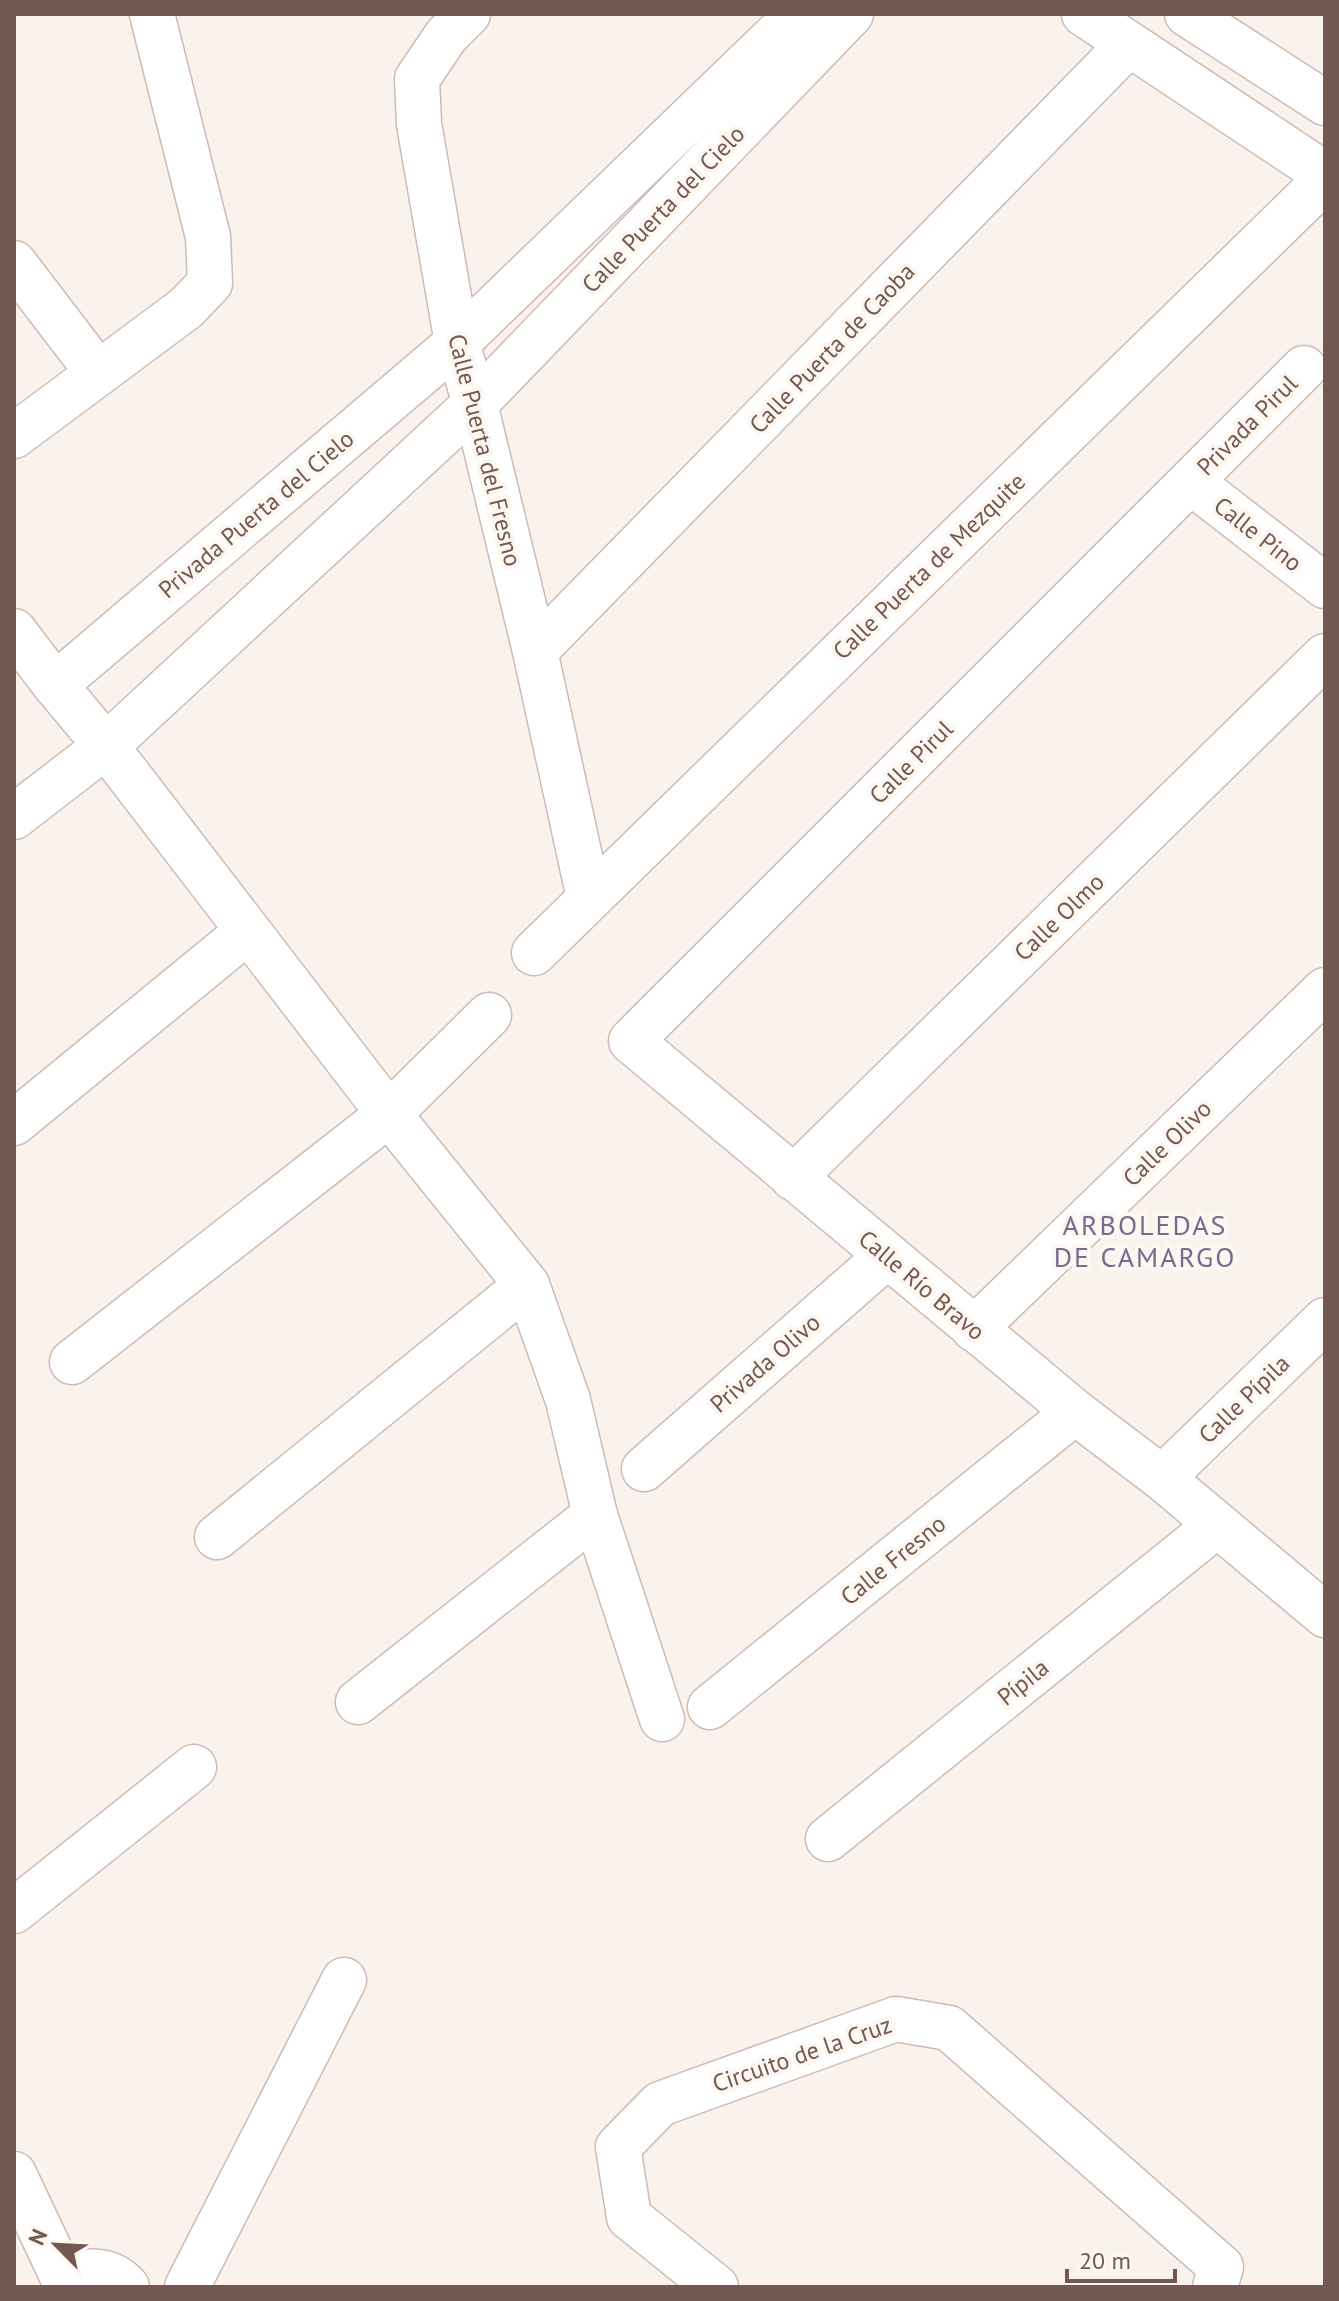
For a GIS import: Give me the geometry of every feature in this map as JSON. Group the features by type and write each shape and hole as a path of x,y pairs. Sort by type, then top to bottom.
{"street":[{"path":"14,436 186,308 210,283 208,237 152,14"},
{"name":"Calle Puerta del Fresno","path":"468,14 446,36 417,79 419,124 457,343 475,404 535,651 589,898"},
{"name":"Calle Puerta del Cielo","path":"457,343 798,14"},
{"name":"Calle Puerta del Cielo","path":"475,404 851,14"},
{"path":"1084,14 1325,174"},
{"path":"1187,14 1325,103"},
{"name":"Calle Puerta de Caoba","path":"535,651 1128,45"},
{"name":"Calle Puerta de Mezquite","path":"534,953 1325,180"},
{"path":"14,263 98,373"},
{"name":"Privada Puerta del Cielo","path":"55,685 457,343"},
{"name":"Privada Pirul","path":"1191,482 1304,368"},
{"path":"14,817 106,746 475,404"},
{"name":"Calle Pino","path":"1191,482 1325,586"},
{"name":"Calle Pirul","path":"631,1041 1191,482"},
{"path":"14,631 389,1114 527,1285 568,1400 595,1515 662,1719"},
{"name":"Calle Olmo","path":"793,1178 1325,656"},
{"path":"14,1123 248,931"},
{"name":"Calle Olivo","path":"974,1329 1325,990"},
{"path":"72,1362 389,1114 489,1015"},
{"name":"Calle Río Bravo","path":"631,1041 974,1329 1162,1478 1325,1615"},
{"name":"Privada Olivo","path":"644,1469 887,1256"},
{"path":"217,1537 527,1285"},
{"name":"Calle Pípila","path":"1162,1478 1325,1320"},
{"name":"Calle Fresno","path":"710,1707 1075,1412"},
{"path":"358,1702 595,1515"},
{"name":"Pípila","path":"828,1839 1217,1525"},
{"path":"14,1911 194,1767"},
{"path":"187,2287 344,1980"},
{"name":"Circuito de la Cruz","path":"716,2287 629,2217 618,2147 660,2104 896,2019 949,2028 1221,2267 1215,2287"},
{"path":"14,2174 57,2281 89,2270 120,2280 127,2287"}],"district":[{"name":"ARBOLEDAS DE CAMARGO","path":"1145,1240"}]}
